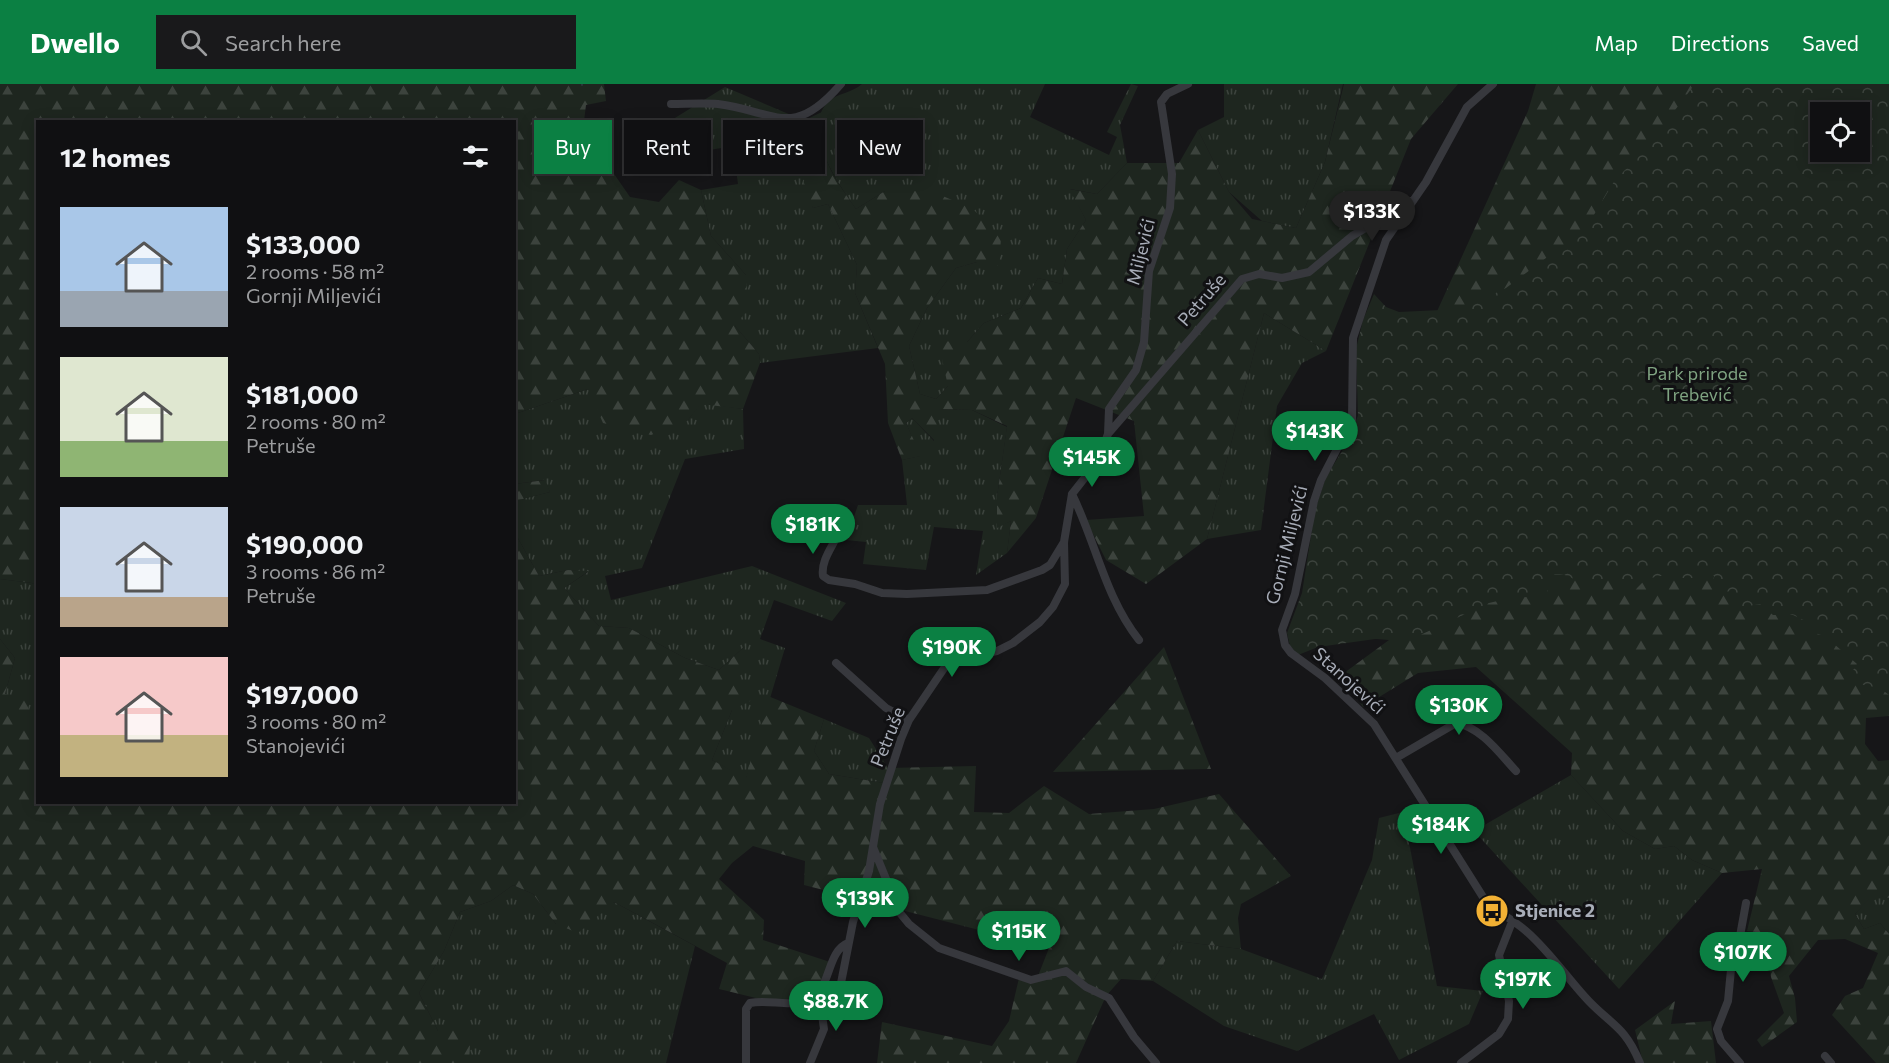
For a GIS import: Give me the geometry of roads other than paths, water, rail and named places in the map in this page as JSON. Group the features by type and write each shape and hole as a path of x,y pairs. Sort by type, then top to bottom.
{"street":[{"path":"671,104 719,105 765,117 789,120 819,105 841,84"},
{"name":"Miljevići","path":"1109,409 1136,370 1144,342 1149,271 1170,208 1172,174 1161,102 1167,94 1188,84"},
{"name":"Gornji Miljevići","path":"1282,630 1295,594 1314,501 1321,480 1352,420 1353,338 1386,240 1414,200 1467,107 1493,84"},
{"name":"Petruše","path":"1126,414 1242,279 1259,274 1282,278 1309,272 1352,236 1414,200"},
{"path":"1109,409 1116,415 1126,414"},
{"path":"1108,434 1109,409"},
{"path":"1108,434 1126,414"},
{"name":"Petruše","path":"841,983 848,943 869,871 880,804 909,720 949,661 998,651 1028,632 1053,607 1066,576 1064,542 1072,494 1098,461 1108,434"},
{"path":"1072,494 1104,579 1128,626 1139,640"},
{"name":"Petruše","path":"843,521 840,533 823,563 823,576 834,582 855,584 882,593 987,590 1042,570 1050,564 1064,542"},
{"name":"Stanojevići","path":"1282,630 1285,645 1291,653 1325,678 1374,724 1483,897 1497,913 1530,934 1586,998 1618,1025 1628,1036 1640,1063"},
{"path":"836,663 885,708 909,720"},
{"path":"1396,758 1456,723 1463,724 1485,738 1516,771"},
{"path":"873,847 900,913 909,924 939,948 1031,980 1066,971 1086,987 1109,998 1134,1036 1156,1063"},
{"path":"1740,1063 1721,1041 1717,1029 1728,1001 1732,959 1740,936 1746,903"},
{"path":"1461,1063 1499,1034 1508,1018 1509,1001 1499,955 1512,922"},
{"path":"810,1063 824,1029 819,994 842,945 848,943"},
{"path":"746,1063 746,1009 750,1003 807,1001 819,994"}],"place":[{"name":"Stjenice 2","path":"1492,911"}],"park label":[{"name":"Park prirode Trebević","path":"1697,384"}]}
